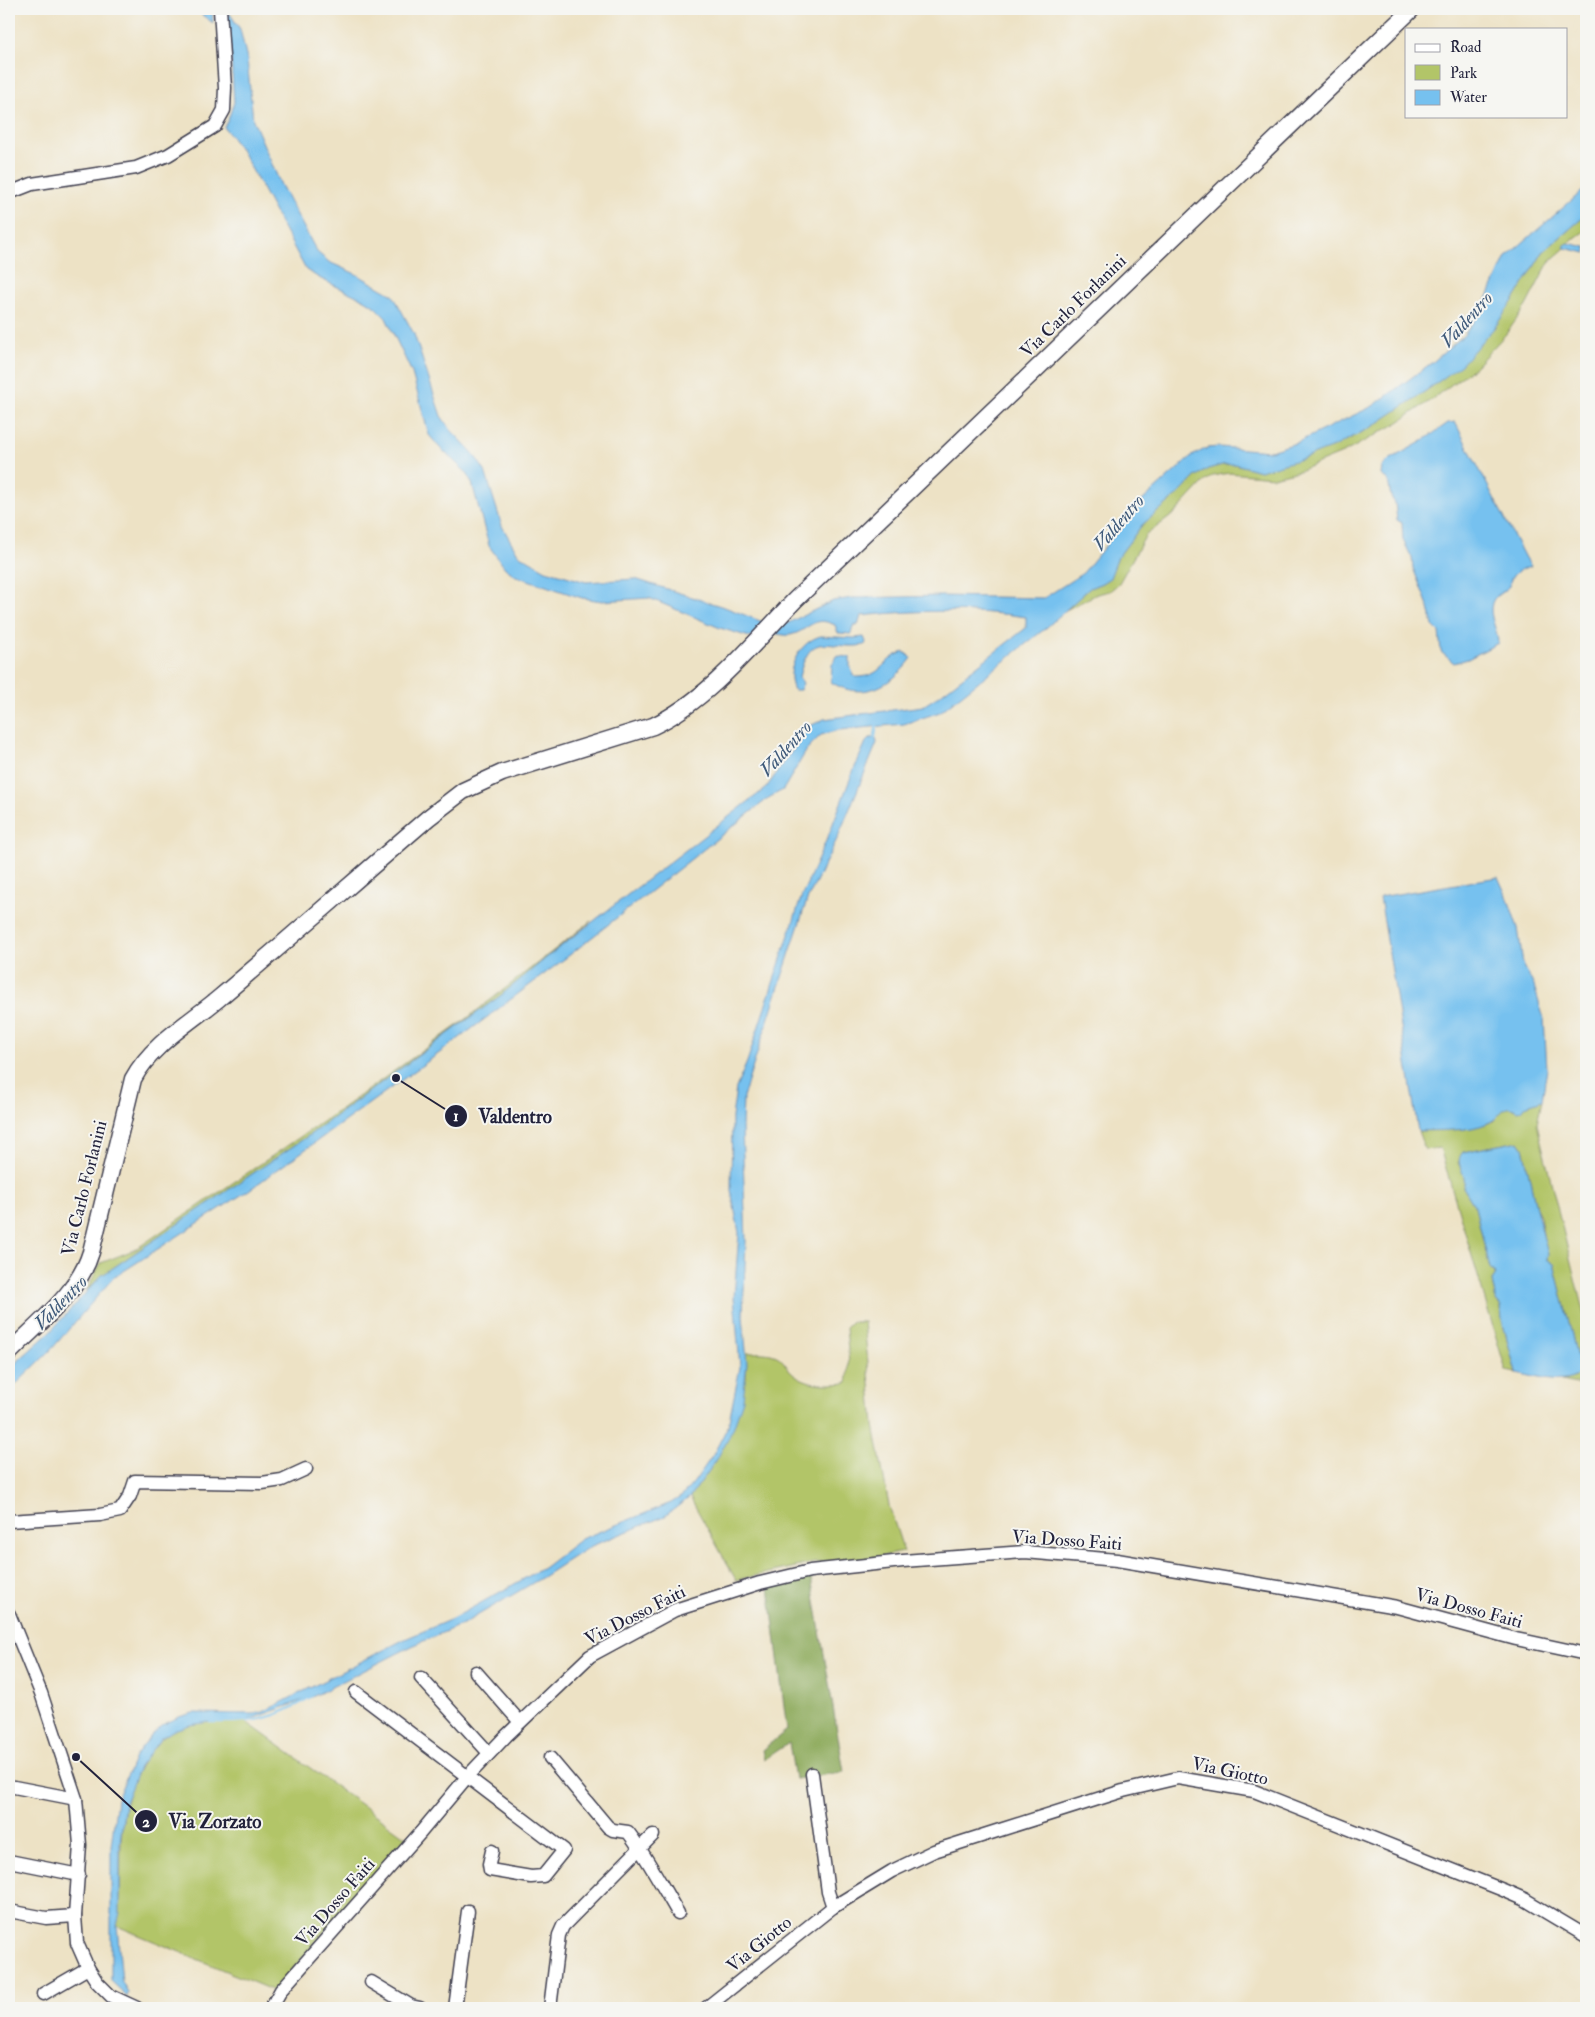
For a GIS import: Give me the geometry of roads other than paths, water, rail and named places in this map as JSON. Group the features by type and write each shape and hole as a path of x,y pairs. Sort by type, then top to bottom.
{"main road":[{"name":"Via Carlo Forlanini","path":"9,1353 68,1294 82,1274 91,1252 133,1079 146,1060 161,1045 217,1000 428,818 463,791 502,773 632,734 666,720 691,703 735,663 802,594 1412,9"}],"street":[{"path":"9,194 32,184 136,168 168,155 215,126 224,110 225,88 220,9"},
{"path":"9,1521 120,1511 130,1496 135,1481 262,1483 282,1480 306,1469"},
{"name":"Via Dosso Faiti","path":"271,2008 280,1990 421,1832 467,1777 520,1722 590,1656 674,1610 760,1582 810,1571 903,1560 1025,1552 1116,1560 1397,1607 1516,1639 1586,1654"},
{"path":"9,1614 41,1692 76,1799 80,1845 75,1916 77,1943 88,1968 97,1982 111,1996 131,2006"},
{"path":"476,1672 520,1722"},
{"path":"421,1678 489,1753"},
{"path":"356,1692 564,1850 543,1876 531,1877 490,1870 489,1864 492,1851"},
{"path":"550,1758 608,1827 613,1830 628,1832 640,1847 678,1913"},
{"path":"812,1774 828,1892 833,1907"},
{"name":"Via Giotto","path":"706,2008 833,1907 892,1871 934,1851 1123,1791 1178,1778 1254,1791 1524,1899 1586,1936"},
{"path":"9,1786 76,1799"},
{"path":"550,2008 559,1935 563,1926 652,1835"},
{"path":"9,1861 79,1875"},
{"path":"455,2008 468,1910"},
{"path":"9,1911 46,1918 75,1916"},
{"path":"43,1994 88,1968"},
{"path":"371,1982 411,2006 420,2008"}],"water":[{"path":"198,9 212,9 213,23 202,15"},
{"path":"228,11 240,29 247,59 253,120 281,185 317,252 329,262 358,275 393,295 414,334 441,416 451,430 472,452 485,471 502,526 518,554 546,570 586,582 635,579 727,608 768,624 756,639 720,628 649,598 602,601 582,598 516,576 505,568 489,546 472,483 467,473 429,435 412,373 386,318 373,305 363,299 306,270 243,153 224,127 234,102"},
{"path":"1586,188 1586,215 1543,252 1495,327 1461,365 1375,425 1336,446 1305,458 1260,471 1235,464 1222,465 1208,469 1195,477 1181,492 1142,525 1118,557 1110,578 1090,588 1046,628 940,712 904,724 839,730 821,735 808,748 783,790 770,797 567,957 445,1049 249,1190 113,1278 50,1351 9,1391 9,1369 50,1332 101,1276 308,1136 500,996 551,954 766,788 810,726 824,719 923,706 1026,628 1026,617 1006,614 944,611 902,612 861,616 858,625 853,626 851,634 838,633 835,625 821,621 790,635 774,633 784,625 833,601 852,598 941,596 1044,598 1083,573 1143,500 1192,456 1207,448 1219,447 1270,451 1296,443 1373,406 1434,361 1464,335 1482,310 1506,257"},
{"path":"1568,243 1586,247 1586,253 1565,248 1564,246"},
{"path":"1455,422 1525,558 1531,566 1515,574 1509,586 1492,603 1491,613 1498,643 1468,659 1454,663 1441,652 1439,632 1433,626 1429,608 1413,568 1412,558 1403,540 1402,523 1397,520 1395,503 1391,497 1388,480 1381,475 1382,467 1389,460 1421,442 1448,423"},
{"path":"821,636 864,637 866,642 865,645 823,644 815,646 809,652 804,662 799,677 803,683 800,690 794,690 791,674 796,657 807,644"},
{"path":"904,652 912,658 895,676 876,688 854,691 831,682 832,665 836,656 850,657 850,667 855,677 877,671 896,655"},
{"path":"870,738 876,738 877,743 837,839 807,900 743,1097 742,1127 746,1242 743,1315 747,1363 743,1400 733,1429 716,1461 690,1497 665,1516 589,1547 543,1577 463,1624 412,1646 312,1697 245,1721 209,1722 190,1725 174,1730 161,1738 139,1767 125,1803 120,1842 120,1912 117,1926 122,1982 128,1992 127,1996 111,1981 111,1846 117,1799 135,1757 162,1725 193,1713 253,1714 263,1712 405,1639 452,1619 543,1568 581,1539 671,1503 682,1496 713,1455 728,1426 740,1367 734,1297 739,1233 731,1190 732,1117 736,1088 747,1062 802,895 829,834 852,774 866,742"},
{"path":"1498,877 1518,928 1523,964 1534,986 1544,1019 1547,1069 1542,1100 1525,1106 1522,1110 1518,1111 1512,1108 1505,1109 1493,1120 1481,1126 1454,1130 1418,1131 1380,897"},
{"path":"1519,1141 1523,1147 1548,1254 1547,1259 1554,1264 1580,1373 1567,1380 1550,1380 1516,1373 1502,1320 1501,1307 1496,1301 1492,1281 1496,1275 1490,1268 1475,1207 1463,1187 1464,1178 1459,1161 1463,1152"}],"waterway":[{"path":"874,741 877,724"},
{"path":"210,1722 252,1721 275,1715 312,1696"}],"place":[{"name":"Valdentro","path":"396,1078"},
{"name":"Via Zorzato","path":"76,1757"}]}
